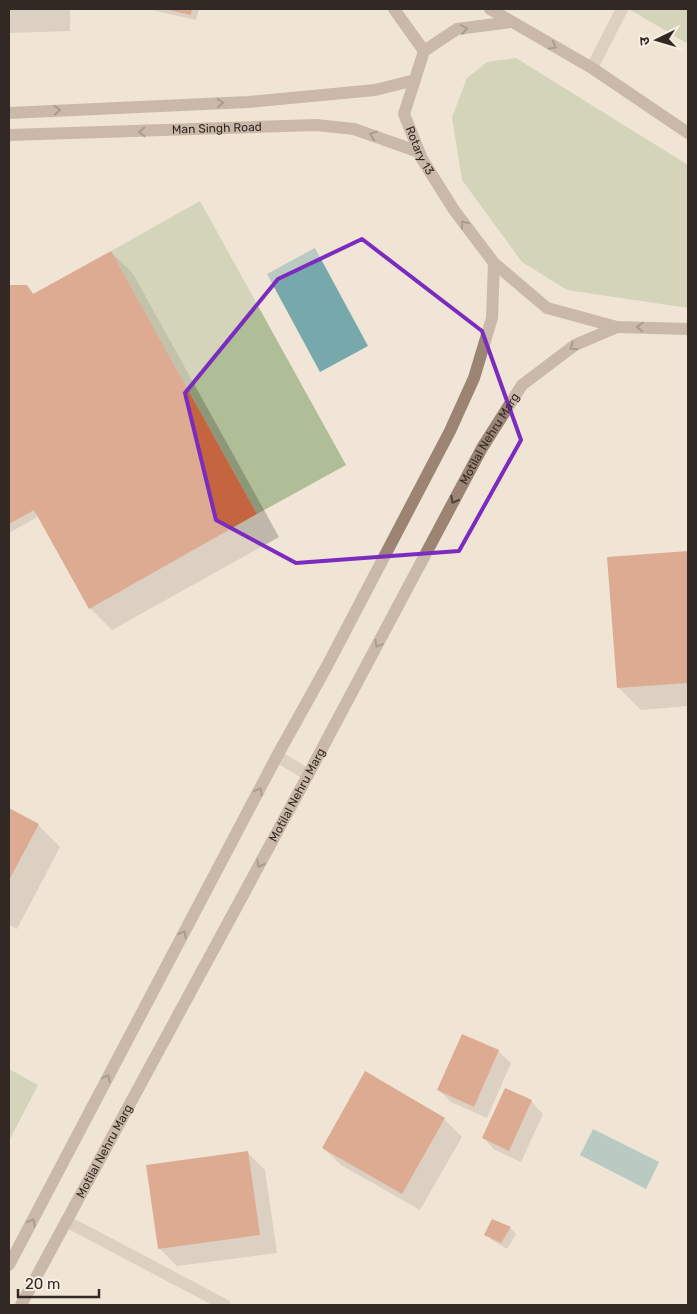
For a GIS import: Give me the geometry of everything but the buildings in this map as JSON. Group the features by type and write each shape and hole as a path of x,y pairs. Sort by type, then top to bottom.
{"main road":[{"path":"394,9 424,51 457,29 511,22"},
{"path":"490,9 592,68 688,133"},
{"name":"Rotary 13","path":"424,51 404,114 419,152 454,210 494,262 547,308 617,327 688,328"},
{"name":"Man Singh Road","path":"9,113 248,102 375,90 415,80"},
{"name":"Man Singh Road","path":"9,135 316,125 354,129 419,152"},
{"path":"9,1265 441,449 474,378 492,318 494,262"},
{"name":"Motilal Nehru Marg","path":"21,1305 308,775 482,448 522,385 575,345 617,327"}],"street":[{"path":"592,68 622,9"},
{"path":"277,756 308,775"},
{"path":"66,1222 224,1305"}],"highlighted area":[{"path":"362,239 482,331 521,440 459,551 296,563 216,520 185,393 278,279"}],"green space":[{"path":"629,9 688,9 688,44"},
{"path":"516,58 688,165 688,308 567,290 522,262 462,180 452,117 467,78 487,62"},
{"path":"200,201 346,465 257,514 111,251"},
{"path":"9,1069 38,1085 9,1141"}],"water":[{"path":"315,248 368,346 320,372 267,274"},
{"path":"593,1129 659,1162 646,1189 580,1155"}]}
